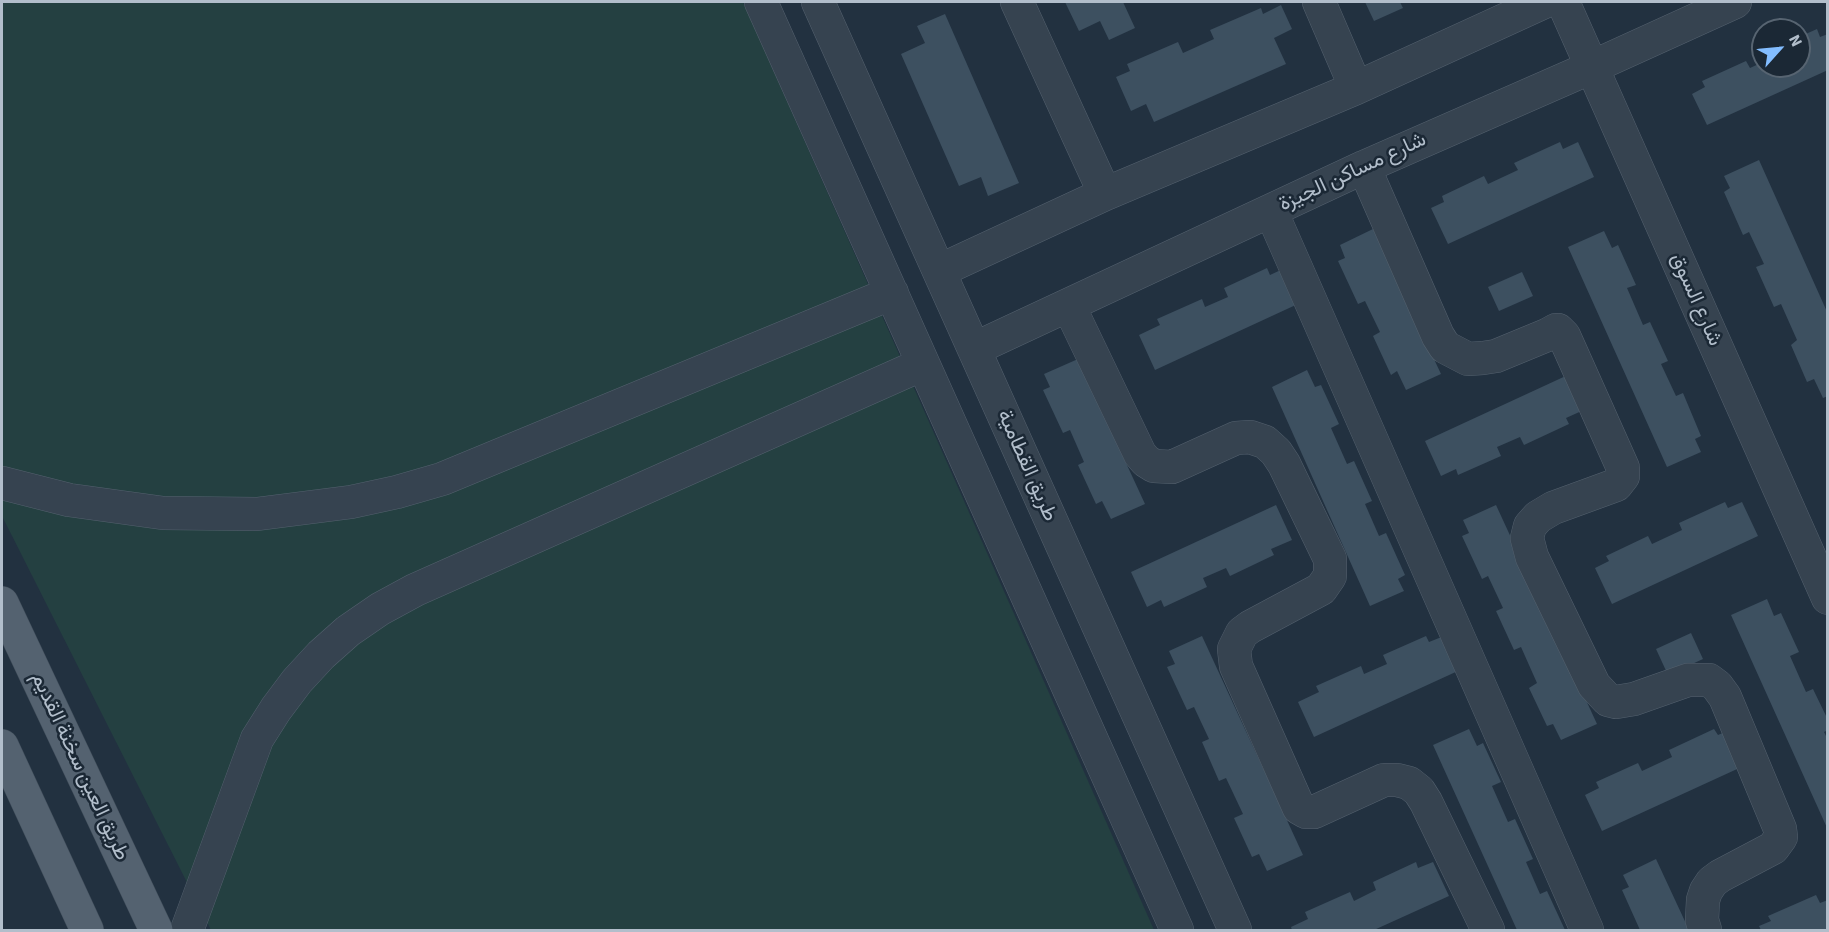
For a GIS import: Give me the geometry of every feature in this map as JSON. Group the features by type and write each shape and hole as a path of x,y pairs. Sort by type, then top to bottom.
{"main road":[{"name":"طريق العين سخنة القديم","path":"2,603 156,930"},
{"path":"2,746 87,930"}],"street":[{"path":"761,2 1177,930"},
{"name":"طريق القطامية","path":"818,2 1235,930"},
{"path":"1017,2 1105,194"},
{"path":"1318,2 1356,88"},
{"path":"939,271 1105,194 1356,88 1544,2"},
{"name":"شارع السوق","path":"1563,2 1827,598"},
{"name":"شارع مساكن الجيزة","path":"974,349 1364,167 1735,2"},
{"path":"1364,167 1438,336 1445,347 1468,359 1483,358 1496,356 1558,330 1564,336 1623,468 1623,476 1616,484 1553,508 1538,517 1530,526 1527,538 1532,557 1594,685 1608,700 1616,702 1634,699 1688,680 1709,680 1725,697 1780,829 1781,837 1773,848 1719,876 1712,882 1703,900 1702,920 1705,930"},
{"path":"1271,211 1587,930"},
{"path":"2,483 69,500 163,513 257,514 351,502 442,479 892,293"},
{"path":"1069,306 1140,454 1146,461 1163,468 1172,467 1236,438 1250,437 1265,442 1276,452 1330,559 1330,576 1321,589 1242,633 1234,649 1234,658 1299,808 1306,812 1314,812 1384,780 1409,783 1419,791 1426,802 1488,930"},
{"path":"187,930 257,739 297,681 348,631 380,609 415,590 923,364"}],"green space":[{"path":"2,2 743,2 1154,930 211,930 2,516"}],"building":[{"path":"1065,2 1123,2 1135,28 1109,40 1100,21 1079,31"},
{"path":"1365,2 1400,2 1403,8 1374,21"},
{"path":"1281,5 1292,29 1274,38 1286,64 1154,122 1146,104 1131,111 1116,77 1130,71 1127,64 1178,42 1183,53 1214,39 1210,30 1261,8 1263,14"},
{"path":"945,14 1019,183 988,196 981,177 959,186 901,54 925,43 917,26"},
{"path":"1817,29 1820,37 1828,34 1828,70 1811,78 1811,32"},
{"path":"1746,61 1750,68 1751,78 1810,78 1707,125 1692,94 1705,87 1702,81"},
{"path":"1560,142 1563,149 1578,142 1594,177 1448,244 1431,208 1444,202 1442,196 1484,176 1488,184 1518,170 1514,163"},
{"path":"1759,160 1828,314 1828,396 1823,398 1814,379 1807,382 1791,345 1797,340 1781,304 1774,307 1756,267 1764,264 1749,232 1743,235 1724,192 1730,188 1724,176"},
{"path":"1373,229 1441,374 1406,390 1397,371 1391,375 1373,336 1380,332 1365,301 1358,304 1338,261 1345,258 1340,245"},
{"path":"1604,231 1612,248 1618,245 1636,285 1627,288 1643,325 1650,322 1668,361 1661,364 1676,396 1683,393 1701,436 1695,439 1701,452 1667,467 1568,247"},
{"path":"1267,268 1270,275 1285,268 1300,303 1155,370 1139,335 1160,325 1157,319 1202,299 1205,307 1228,297 1224,288"},
{"path":"1522,272 1533,296 1499,311 1488,287"},
{"path":"1078,359 1145,504 1111,519 1102,501 1096,504 1078,465 1084,462 1070,430 1063,433 1043,390 1050,387 1044,374"},
{"path":"1307,370 1315,387 1321,385 1339,424 1331,428 1347,464 1354,461 1372,501 1365,504 1379,536 1386,533 1405,575 1398,579 1404,591 1370,606 1272,387"},
{"path":"1570,374 1586,409 1566,418 1569,424 1524,445 1520,437 1497,447 1501,456 1458,475 1456,469 1441,476 1425,441"},
{"path":"1725,502 1728,508 1742,502 1758,536 1612,604 1595,568 1609,561 1606,556 1648,536 1652,544 1682,530 1679,523"},
{"path":"1276,505 1292,540 1271,549 1274,555 1230,576 1226,568 1203,578 1207,587 1164,607 1161,600 1147,607 1131,572"},
{"path":"1496,505 1597,724 1561,740 1553,724 1547,726 1529,688 1537,683 1521,647 1514,650 1496,611 1503,608 1488,576 1482,579 1462,536 1469,533 1463,520"},
{"path":"1767,599 1774,616 1781,613 1799,652 1790,656 1806,692 1813,689 1828,720 1828,730 1824,732 1828,740 1828,830 1731,615"},
{"path":"1691,633 1703,659 1668,675 1656,649"},
{"path":"1202,636 1303,855 1267,871 1259,854 1252,857 1234,818 1243,814 1226,778 1219,781 1202,742 1209,739 1194,707 1187,710 1167,667 1175,664 1169,651"},
{"path":"1426,636 1429,642 1444,636 1460,670 1314,737 1298,702 1319,692 1316,686 1361,666 1364,674 1387,664 1383,655"},
{"path":"1469,729 1477,746 1483,743 1501,782 1492,786 1508,822 1515,819 1533,859 1526,862 1540,894 1547,891 1565,930 1517,930 1433,745"},
{"path":"1714,729 1718,735 1732,729 1748,764 1602,831 1585,795 1599,788 1596,782 1638,763 1642,771 1672,757 1669,750"},
{"path":"1656,859 1689,930 1640,930 1622,890 1629,887 1623,875"},
{"path":"1416,862 1418,868 1433,862 1449,896 1374,930 1292,930 1291,927 1308,919 1305,912 1350,892 1354,901 1376,890 1373,882"},
{"path":"1816,895 1820,903 1828,900 1828,930 1761,930 1759,926 1771,921 1768,916"}]}
